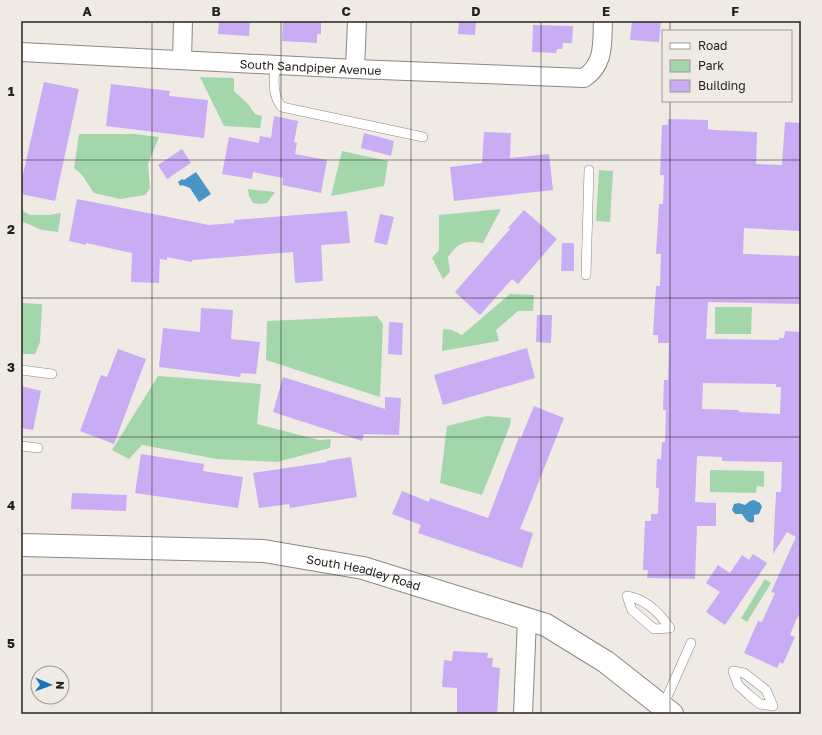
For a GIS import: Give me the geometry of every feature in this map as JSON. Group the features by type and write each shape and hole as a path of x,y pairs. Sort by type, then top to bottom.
{"street":[{"path":"182,60 183,21"},
{"path":"355,69 356,21"},
{"name":"South Sandpiper Avenue","path":"21,52 275,66 584,78 592,73 600,57 603,21"},
{"name":"South Headley Road","path":"21,545 264,551 363,568 546,625 606,662 667,710"},
{"path":"523,714 527,619"}],"lane":[{"path":"275,66 275,97 282,108 422,137"},
{"path":"586,274 589,170"},
{"path":"21,370 52,374"},
{"path":"21,446 38,448"},
{"path":"627,596 638,598 651,607 660,614 670,628 654,629 632,610 627,596"},
{"path":"667,710 691,643"}],"green space":[{"path":"200,77 234,78 234,91 249,105 255,114 262,116 260,128 224,126"},
{"path":"79,134 134,134 159,137 148,164 150,188 145,195 120,199 94,193 82,175 74,168"},
{"path":"342,151 388,161 384,186 331,196"},
{"path":"599,170 613,171 610,222 596,221"},
{"path":"248,189 275,192 267,203 261,204 253,203 249,196"},
{"path":"501,209 483,243 463,243 452,252 448,257 450,272 443,279 432,258 439,250 439,215"},
{"path":"21,210 30,215 49,215 61,213 58,232 42,230 21,221"},
{"path":"510,294 534,295 533,311 518,311 496,330 499,341 442,351 443,329 452,330 462,335"},
{"path":"21,303 42,304 40,342 35,354 21,354"},
{"path":"715,307 752,307 751,334 715,334"},
{"path":"377,316 383,324 380,397 266,360 267,321"},
{"path":"158,376 261,384 257,424 319,440 331,439 330,448 277,462 217,459 142,445 129,459 112,450"},
{"path":"487,416 511,418 510,425 482,495 440,483 447,426"},
{"path":"710,470 764,471 764,487 757,486 756,493 710,492"},
{"path":"765,579 771,583 747,622 741,618"}],"water":[{"path":"196,172 211,194 199,202 190,188 182,185 180,186 178,182"},
{"path":"754,500 760,503 762,507 759,514 754,515 754,522 748,522 742,514 735,514 732,510 734,504 739,503 745,505"}],"building":[{"path":"219,21 250,21 249,36 218,34"},
{"path":"283,21 321,21 321,34 317,34 317,43 282,41"},
{"path":"459,21 476,21 475,35 458,34"},
{"path":"632,21 661,21 659,42 630,40"},
{"path":"533,25 573,26 572,43 563,43 562,49 557,49 556,53 532,52"},
{"path":"44,82 79,89 55,201 21,194 21,183"},
{"path":"111,84 170,91 169,96 208,100 204,138 106,126"},
{"path":"274,116 298,121 294,142 297,143 295,154 327,160 321,193 282,185 283,178 253,172 252,179 222,174 229,137 259,143 260,136 271,138"},
{"path":"668,119 708,120 708,129 757,132 756,164 782,165 785,122 801,123 801,231 744,228 743,254 801,256 801,304 708,302 706,339 779,340 779,338 784,338 785,331 801,332 801,613 796,620 790,635 795,637 783,664 780,662 777,668 744,653 758,621 762,622 775,593 771,592 796,537 787,532 773,554 776,492 781,492 782,462 722,461 722,457 697,456 695,502 716,503 716,526 697,526 695,579 647,578 648,570 643,570 645,521 651,521 651,514 658,514 659,488 656,488 657,459 661,459 662,442 665,442 666,410 663,410 664,380 668,380 669,343 658,343 658,335 653,335 656,286 660,286 661,254 656,254 659,204 663,204 664,175 660,175 662,125 668,125","holes":["703,383 776,384 776,387 781,387 780,414 739,412 739,410 702,409"]},
{"path":"484,132 511,133 510,158 549,154 553,190 454,201 450,167 482,163"},
{"path":"364,133 394,141 391,156 361,148"},
{"path":"182,149 191,163 167,179 158,165"},
{"path":"77,199 209,225 234,223 234,220 347,211 350,243 321,245 323,281 295,283 293,252 192,260 192,262 167,257 167,260 160,259 159,283 131,282 132,253 86,243 86,245 69,241"},
{"path":"524,210 557,239 518,284 512,279 480,315 455,292 510,229 508,228"},
{"path":"380,214 394,217 387,245 374,242"},
{"path":"562,243 574,243 574,271 561,271"},
{"path":"201,308 233,310 231,339 260,342 256,374 241,373 240,377 159,367 163,328 200,332"},
{"path":"537,315 552,315 551,343 536,342"},
{"path":"389,322 403,323 402,355 388,354"},
{"path":"527,348 535,378 443,405 434,375"},
{"path":"118,349 146,359 114,444 80,431 101,375 107,377"},
{"path":"283,377 385,409 385,397 401,398 399,435 364,434 362,441 273,412"},
{"path":"21,386 41,391 33,430 21,428"},
{"path":"534,406 564,418 520,529 533,533 522,568 418,533 421,525 392,514 402,491 429,502 430,498 488,518 519,437 521,438"},
{"path":"141,454 204,464 203,471 243,477 238,508 135,493"},
{"path":"351,457 357,497 290,508 289,504 259,508 253,473"},
{"path":"72,493 127,495 126,511 71,509"},
{"path":"753,554 767,563 725,625 706,612 720,592 706,583 718,565 730,573 742,555 749,560"},
{"path":"453,651 488,653 487,658 493,658 492,667 500,668 497,714 457,714 457,688 442,687 444,660 452,661"}]}
